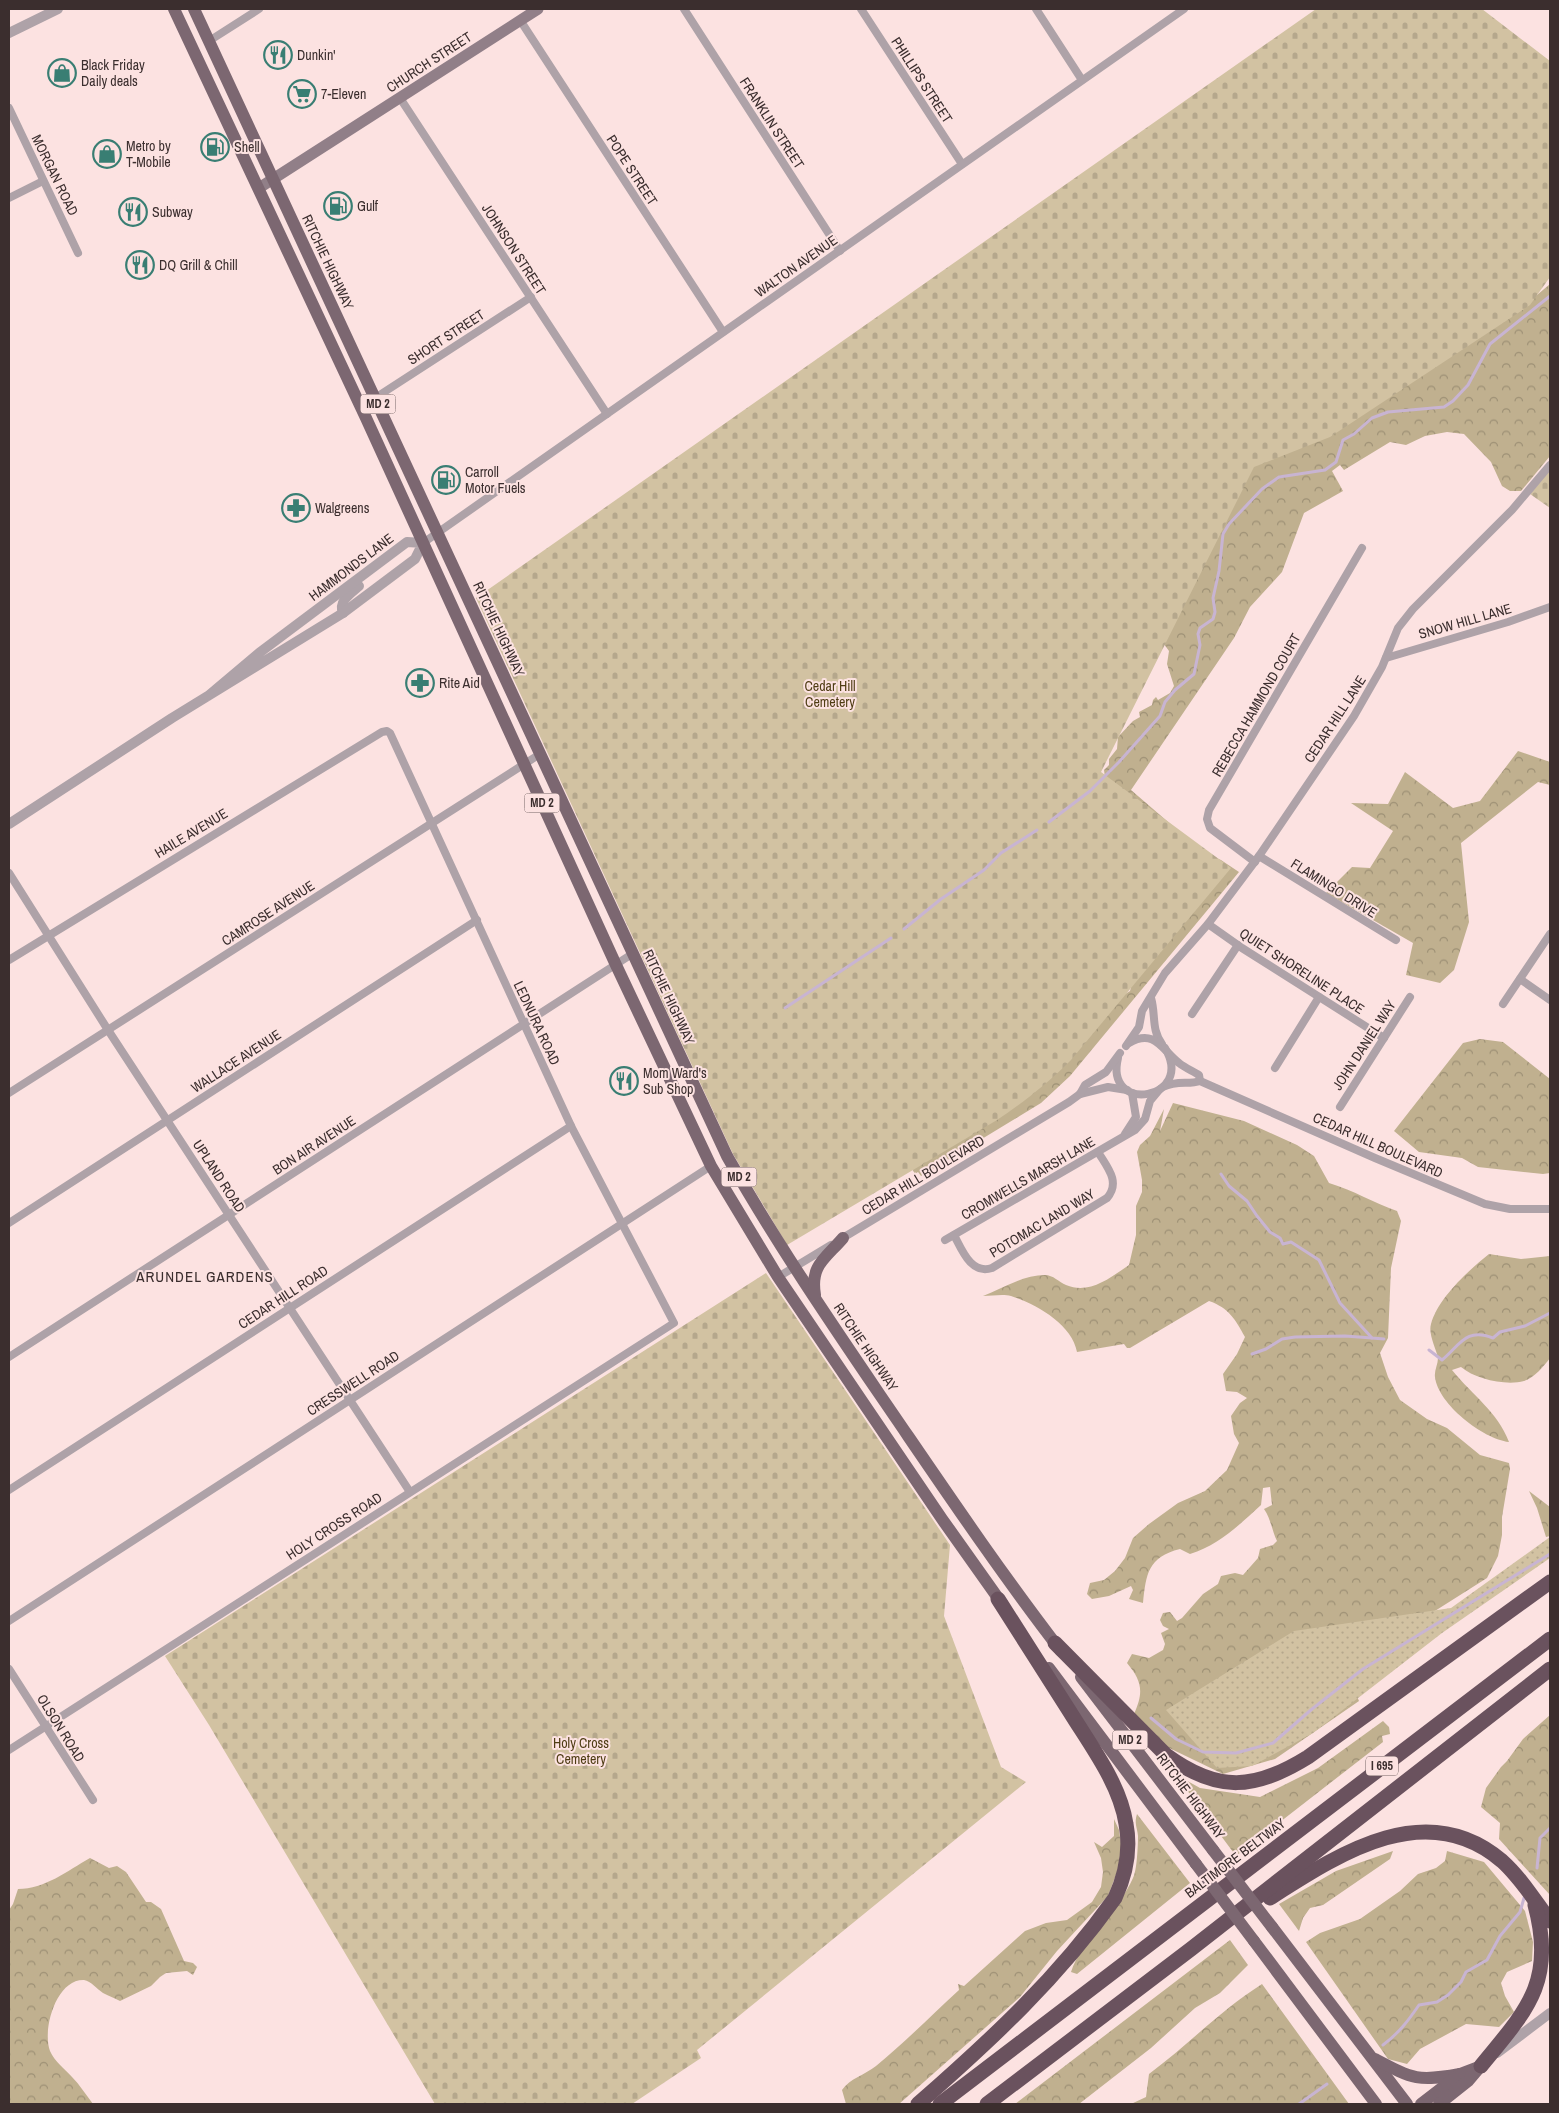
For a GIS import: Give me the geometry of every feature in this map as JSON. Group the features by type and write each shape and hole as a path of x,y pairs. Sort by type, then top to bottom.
{"highway":[{"path":"1055,1643 1160,1749 1182,1767 1210,1780 1224,1782 1256,1780 1286,1770 1308,1757 1550,1582"},
{"path":"918,2104 1009,2023 1045,1986 1116,1898 1123,1882 1127,1864 1128,1844 1124,1811 1108,1776 998,1599"},
{"path":"1461,1705 1550,1629"},
{"name":"BALTIMORE BELTWAY","path":"940,2104 1550,1639"},
{"name":"I 695","path":"987,2104 1191,1949 1550,1669"},
{"path":"1191,1949 1314,1870 1363,1845 1387,1837 1412,1832 1433,1832 1454,1836 1489,1851 1504,1862 1518,1878 1550,1921"},
{"path":"1481,2066 1518,2020 1536,1988 1540,1970 1542,1935 1534,1899"}],"main road":[{"name":"MD 2","path":"174,9 259,188 616,965 711,1166 778,1277 998,1599 1376,2104"},
{"name":"RITCHIE HIGHWAY","path":"194,9 727,1156 795,1267 956,1506 1055,1643 1407,2104"},
{"name":"CHURCH STREET","path":"259,188 538,9"},
{"path":"815,1297 813,1282 816,1269 843,1238"},
{"path":"1372,2057 1414,2078 1427,2080 1460,2074 1481,2066"},
{"path":"1439,2104 1468,2081 1481,2066"},
{"path":"1421,2104 1460,2074"}],"street":[{"path":"9,34 58,9"},
{"path":"209,41 259,9"},
{"name":"FRANKLIN STREET","path":"684,9 840,251"},
{"name":"PHILLIPS STREET","path":"861,9 962,164"},
{"path":"1036,9 1082,80"},
{"name":"WALTON AVENUE","path":"423,544 1184,9"},
{"name":"POPE STREET","path":"520,20 723,332"},
{"name":"JOHNSON STREET","path":"400,98 607,414"},
{"name":"MORGAN ROAD","path":"9,108 78,252"},
{"path":"9,198 43,181"},
{"name":"SHORT STREET","path":"375,398 531,297"},
{"name":"CEDAR HILL LANE","path":"1126,1046 1139,1027 1142,1011 1165,974 1208,924 1257,859 1359,709 1386,658 1393,638 1405,618 1512,510 1550,465"},
{"name":"HAMMONDS LANE","path":"9,824 208,696 343,613 415,558 423,544 407,542 259,653 208,696"},
{"name":"REBECCA HAMMOND COURT","path":"1257,859 1210,828 1207,820 1209,810 1362,548"},
{"path":"343,613 341,609 343,601 361,584 363,576"},
{"path":"288,646 293,636 326,610 331,599"},
{"name":"SNOW HILL LANE","path":"1386,658 1550,608"},
{"name":"LEDNURA ROAD","path":"387,731 390,733 571,1126 674,1323"},
{"name":"HAILE AVENUE","path":"9,960 382,732 387,731"},
{"name":"CAMROSE AVENUE","path":"9,1093 540,754"},
{"name":"FLAMINGO DRIVE","path":"1257,859 1396,940"},
{"name":"UPLAND ROAD","path":"9,873 108,1030 410,1492"},
{"name":"WALLACE AVENUE","path":"9,1223 476,920"},
{"name":"QUIET SHORELINE PLACE","path":"1208,924 1384,1038"},
{"path":"1503,1004 1550,934"},
{"path":"1192,1014 1238,945"},
{"name":"BON AIR AVENUE","path":"9,1357 632,954"},
{"path":"1520,979 1550,1000"},
{"path":"1275,1068 1319,997"},
{"name":"JOHN DANIEL WAY","path":"1340,1107 1410,997"},
{"path":"1151,998 1154,1007 1154,1027 1157,1037 1170,1056 1172,1065 1169,1078 1161,1088"},
{"name":"CEDAR HILL BOULEVARD","path":"1080,1094 1085,1085 1106,1072 1126,1046 1142,1038 1154,1040 1164,1046 1179,1063 1200,1075 1200,1081"},
{"path":"1120,1053 1116,1063 1116,1073 1122,1086 1129,1092"},
{"name":"CEDAR HILL BOULEVARD","path":"778,1277 1080,1094 1108,1087 1148,1095 1161,1088 1180,1082 1195,1083 1200,1081 1383,1162 1485,1204 1510,1210 1550,1209"},
{"name":"CROMWELLS MARSH LANE","path":"946,1240 1135,1130 1145,1119 1150,1101 1161,1088"},
{"name":"CROMWELLS MARSH LANE","path":"1123,1137 1136,1117 1129,1092"},
{"name":"CEDAR HILL ROAD","path":"9,1490 571,1126"},
{"name":"POTOMAC LAND WAY","path":"954,1235 973,1266 982,1270 992,1268 1108,1198 1114,1186 1114,1178 1098,1152"},
{"name":"CRESSWELL ROAD","path":"9,1621 711,1166"},
{"name":"HOLY CROSS ROAD","path":"9,1750 674,1323"},
{"name":"OLSON ROAD","path":"9,1669 93,1800"},
{"path":"1481,2066 1550,2013"}],"green space":[{"name":"Cedar Hill Cemetery","path":"1316,9 1482,9 1550,61 1550,277 1530,305 1330,437 1254,467 1101,772 1231,868 1071,1060 1045,1084 997,1120 787,1245 733,1154 476,598"},
{"path":"1550,284 1550,456 1521,491 1510,491 1502,486 1491,462 1464,434 1447,432 1425,436 1406,445 1390,442 1344,470 1340,465 1332,471 1343,491 1304,513 1282,572 1250,607 1234,638 1131,790 1203,852 1221,860 1239,872 1070,1076 1041,1103 921,1176 918,1172 915,1174 908,1162 1106,1006 1130,991 1133,980 1104,770 1109,765 1109,759 1117,749 1118,737 1133,721 1140,717 1139,712 1152,705 1156,697 1158,700 1170,693 1174,686 1167,664 1169,651 1161,640 1167,502 1524,306"},
{"path":"1550,470 1550,508 1530,494"},
{"path":"1518,751 1550,762 1550,785 1538,782 1461,843 1469,922 1454,970 1440,983 1406,975 1413,943 1326,893 1352,867 1370,868 1393,831 1351,803 1388,804 1405,772 1453,808 1480,801"},
{"path":"1480,1039 1503,1042 1550,1079 1550,1173 1543,1174 1478,1167 1462,1158 1419,1152 1394,1131 1463,1043"},
{"path":"1173,1103 1244,1121 1297,1145 1314,1156 1329,1183 1397,1211 1401,1221 1391,1268 1388,1338 1380,1353 1388,1377 1400,1400 1427,1419 1447,1428 1480,1455 1509,1463 1510,1469 1498,1556 1487,1578 1367,1654 1356,1694 1359,1701 1275,1759 1223,1774 1163,1745 1134,1714 1139,1699 1140,1687 1136,1675 1127,1663 1132,1654 1149,1658 1163,1650 1165,1644 1161,1633 1169,1629 1163,1626 1160,1620 1163,1613 1170,1612 1177,1621 1182,1618 1203,1594 1218,1584 1221,1576 1235,1573 1243,1575 1258,1558 1260,1549 1273,1545 1277,1541 1264,1509 1272,1505 1270,1487 1263,1488 1261,1505 1237,1527 1219,1540 1190,1554 1180,1549 1169,1552 1155,1562 1148,1575 1143,1603 1129,1599 1133,1590 1131,1586 1109,1596 1092,1599 1087,1594 1090,1583 1104,1580 1115,1571 1125,1558 1133,1538 1178,1503 1205,1491 1227,1470 1239,1443 1234,1434 1231,1416 1240,1403 1247,1398 1237,1392 1226,1391 1223,1374 1237,1354 1245,1337 1227,1311 1209,1301 1130,1348 1127,1348 1124,1344 1077,1352 1074,1342 1061,1324 1042,1310 1011,1296 983,1296 1013,1282 1045,1275 1051,1276 1066,1285 1083,1288 1107,1280 1129,1265 1136,1235 1136,1206 1142,1192 1137,1152 1140,1145 1150,1136 1164,1109 1160,1131"},
{"path":"1489,1254 1521,1259 1550,1256 1550,1358 1545,1365 1524,1381 1509,1383 1482,1378 1461,1367 1452,1370 1491,1412 1509,1442 1487,1434 1463,1419 1444,1398 1435,1377 1438,1358 1430,1328 1435,1314 1440,1304 1455,1285"},
{"name":"Holy Cross Cemetery","path":"766,1273 950,1545 944,1616 1001,1767 1026,1782 697,2050 701,2058 632,2104 435,2104 209,1725 165,1656"},
{"path":"1529,1491 1550,1507 1550,1536 1546,1537 1537,1508"},
{"path":"1550,1537 1550,1558 1442,1633 1313,1733 1252,1766 1217,1768 1166,1710 1294,1631 1451,1608"},
{"path":"1550,1715 1550,1895 1499,1839 1500,1823 1481,1807 1486,1788 1501,1767 1523,1739"},
{"path":"1383,1721 1389,1727 1390,1734 1382,1736 1383,1742 1236,1856 1175,1774 1200,1788 1260,1797 1318,1768"},
{"path":"1137,1814 1190,1883 1077,1974 1071,1972 1083,1949 1119,1902 1133,1878 1138,1836"},
{"path":"1114,1819 1119,1830 1123,1856 1108,1896 1057,1951 1020,1997 899,2104 846,2104 842,2090 845,2086 876,2066 897,2048 959,1990 958,1984 964,1986 1025,1931 1046,1923 1067,1920 1092,1902 1101,1887 1103,1872 1101,1858 1094,1842 1102,1847 1114,1836"},
{"path":"1393,1851 1390,1859 1323,1905 1310,1908 1303,1918 1299,1931 1279,1904 1336,1871"},
{"path":"1447,1851 1484,1862 1525,1911 1533,1942 1532,1961 1507,1972 1501,1983 1505,1996 1514,2012 1499,2027 1466,2024 1420,2049 1407,2064 1388,2059 1306,1942 1320,1933 1360,1919 1400,1891 1418,1874 1436,1868 1445,1861"},
{"path":"90,1858 109,1868 117,1866 126,1872 146,1902 151,1902 161,1909 184,1961 193,1963 197,1967 193,1975 187,1971 166,1973 151,1986 120,2001 103,1993 92,1983 84,1980 74,1982 59,1996 54,2007 50,2019 48,2042 50,2051 57,2062 78,2083 93,2104 9,2104 9,1910 18,1889 47,1883"},
{"path":"1230,1940 1248,1965 1220,1993 1195,2008 1151,2048 1079,2104 1015,2104"},
{"path":"1262,1984 1349,2104 1131,2104 1146,2097 1149,2074 1233,2005"}],"waterway":[{"path":"1049,822 1090,791 1119,762 1160,716 1165,702 1175,690 1194,674 1200,645 1198,634 1200,628 1213,619 1215,612 1213,598 1219,571 1223,534 1229,524 1262,489 1279,477 1325,470 1336,462 1343,440 1354,434 1372,418 1388,412 1444,407 1453,401 1468,385 1490,344 1550,296"},
{"path":"904,929 941,899 984,870 1001,853 1037,830"},
{"path":"785,1008 891,938"},
{"path":"1221,1174 1229,1186 1247,1201 1270,1232 1280,1238 1283,1244 1291,1242 1319,1260 1340,1303 1372,1338 1384,1339"},
{"path":"1429,1350 1442,1360 1464,1339 1470,1336 1484,1335 1493,1338 1500,1332 1525,1326 1550,1313"},
{"path":"1252,1354 1266,1349 1282,1339 1295,1337 1345,1336 1372,1338"},
{"path":"1151,1718 1176,1739 1203,1752 1236,1753 1273,1743 1363,1669 1550,1554"},
{"path":"1537,1868 1540,1838 1550,1828"},
{"path":"1383,2045 1394,2036 1419,2005 1437,2002 1448,1995 1461,1982 1466,1972 1487,1960 1500,1936 1520,1912 1524,1898"},
{"path":"1299,2104 1327,2084"}],"place":[{"name":"Dunkin'","path":"278,55"},
{"name":"Black Friday Daily deals","path":"62,73"},
{"name":"7-Eleven","path":"302,94"},
{"name":"Shell","path":"215,147"},
{"name":"Metro by T-Mobile","path":"107,154"},
{"name":"Gulf","path":"338,206"},
{"name":"Subway","path":"133,212"},
{"name":"DQ Grill & Chill","path":"140,265"},
{"name":"Carroll Motor Fuels","path":"446,480"},
{"name":"Walgreens","path":"296,508"},
{"name":"Rite Aid","path":"420,683"},
{"name":"Mom Ward's Sub Shop","path":"624,1081"}],"district":[{"name":"ARUNDEL GARDENS","path":"205,1277"}]}
